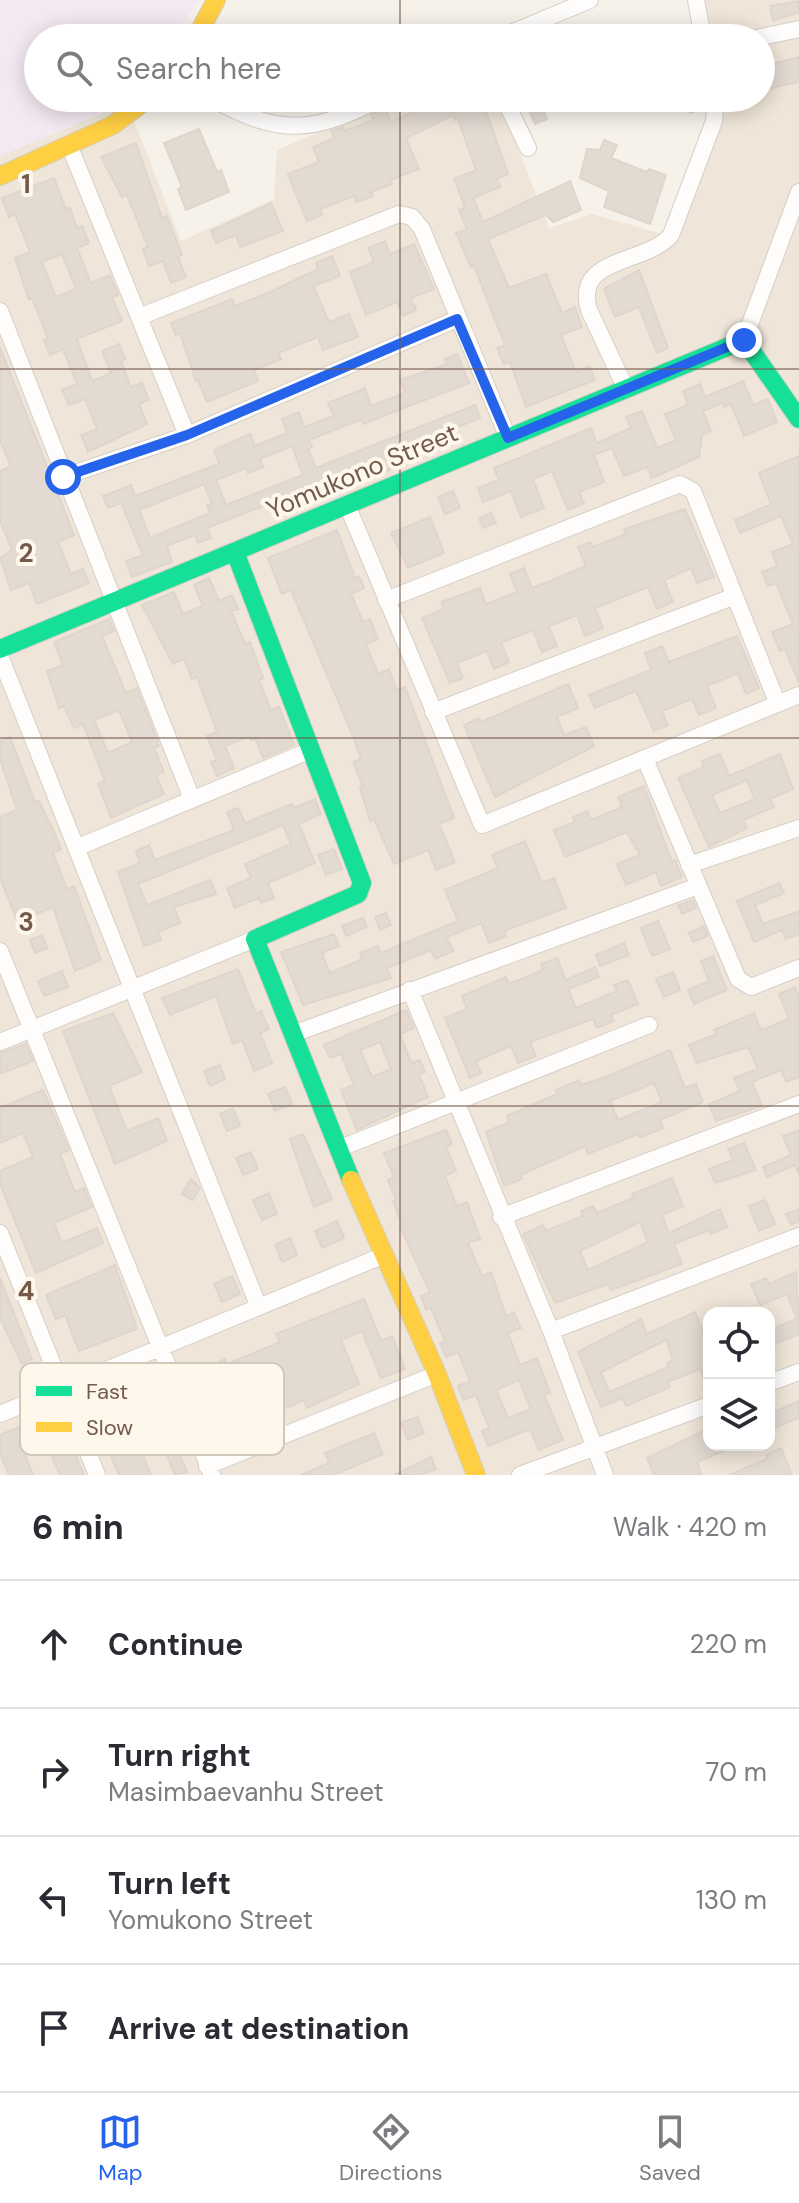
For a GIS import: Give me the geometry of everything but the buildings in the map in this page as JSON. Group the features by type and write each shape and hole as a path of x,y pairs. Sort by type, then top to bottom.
{"street":[{"path":"203,24 216,0"},
{"path":"533,24 590,0"},
{"path":"696,0 700,24"},
{"path":"775,34 799,29"},
{"path":"0,176 113,125 130,112"},
{"path":"236,112 291,128 316,124 346,112"},
{"path":"511,112 528,148"},
{"path":"626,389 589,310 585,296 589,281 596,271 661,247 671,235 715,112"},
{"path":"69,145 187,435"},
{"path":"797,411 744,340 799,192"},
{"path":"139,317 399,214 412,217 422,229 508,438"},
{"path":"0,311 192,799"},
{"path":"63,477 187,435 457,319"},
{"name":"Yomukono Street","path":"0,649 744,340"},
{"path":"386,600 680,484 693,491 777,702"},
{"path":"347,505 482,825 799,695"},
{"path":"0,1042 255,939 358,894 361,888 362,883 235,552"},
{"path":"433,712 735,596"},
{"path":"0,656 258,1305"},
{"path":"76,848 311,750"},
{"path":"645,759 743,984 751,987 799,968"},
{"path":"689,865 799,828"},
{"path":"293,1034 698,886"},
{"path":"255,939 382,1256 437,1374 476,1475"},
{"path":"0,951 167,1363"},
{"path":"410,990 501,1217 551,1331 605,1475"},
{"path":"338,1149 649,1025"},
{"path":"501,1217 799,1104"},
{"path":"0,1233 51,1363"},
{"path":"551,1331 799,1236"},
{"path":"126,1363 258,1305 382,1256"},
{"path":"775,1381 799,1372"},
{"path":"284,1439 437,1374"},
{"path":"0,1414 20,1406"},
{"path":"520,1475 593,1445 703,1407"},
{"path":"89,1455 97,1475"},
{"path":"210,1470 245,1455"}],"shaded area":[{"path":"0,0 199,0 182,24 24,24 24,112 105,112 0,156"},
{"path":"689,0 799,0 799,1475 0,1475 0,156 105,112 131,112 181,241 274,199 277,150 365,112 503,112 549,228 592,214 663,234 709,117 708,112 775,112 775,24 693,24"}],"traffic: fast":[{"path":"0,649 744,340 799,419"},
{"path":"235,552 362,883 358,894 255,939 351,1180"}],"traffic: slow":[{"path":"203,24 216,0"},
{"path":"0,176 113,125 130,112"},
{"path":"351,1180 437,1374 476,1475"}],"route":[{"path":"63,477 187,435 457,319 508,438 744,340"}]}
